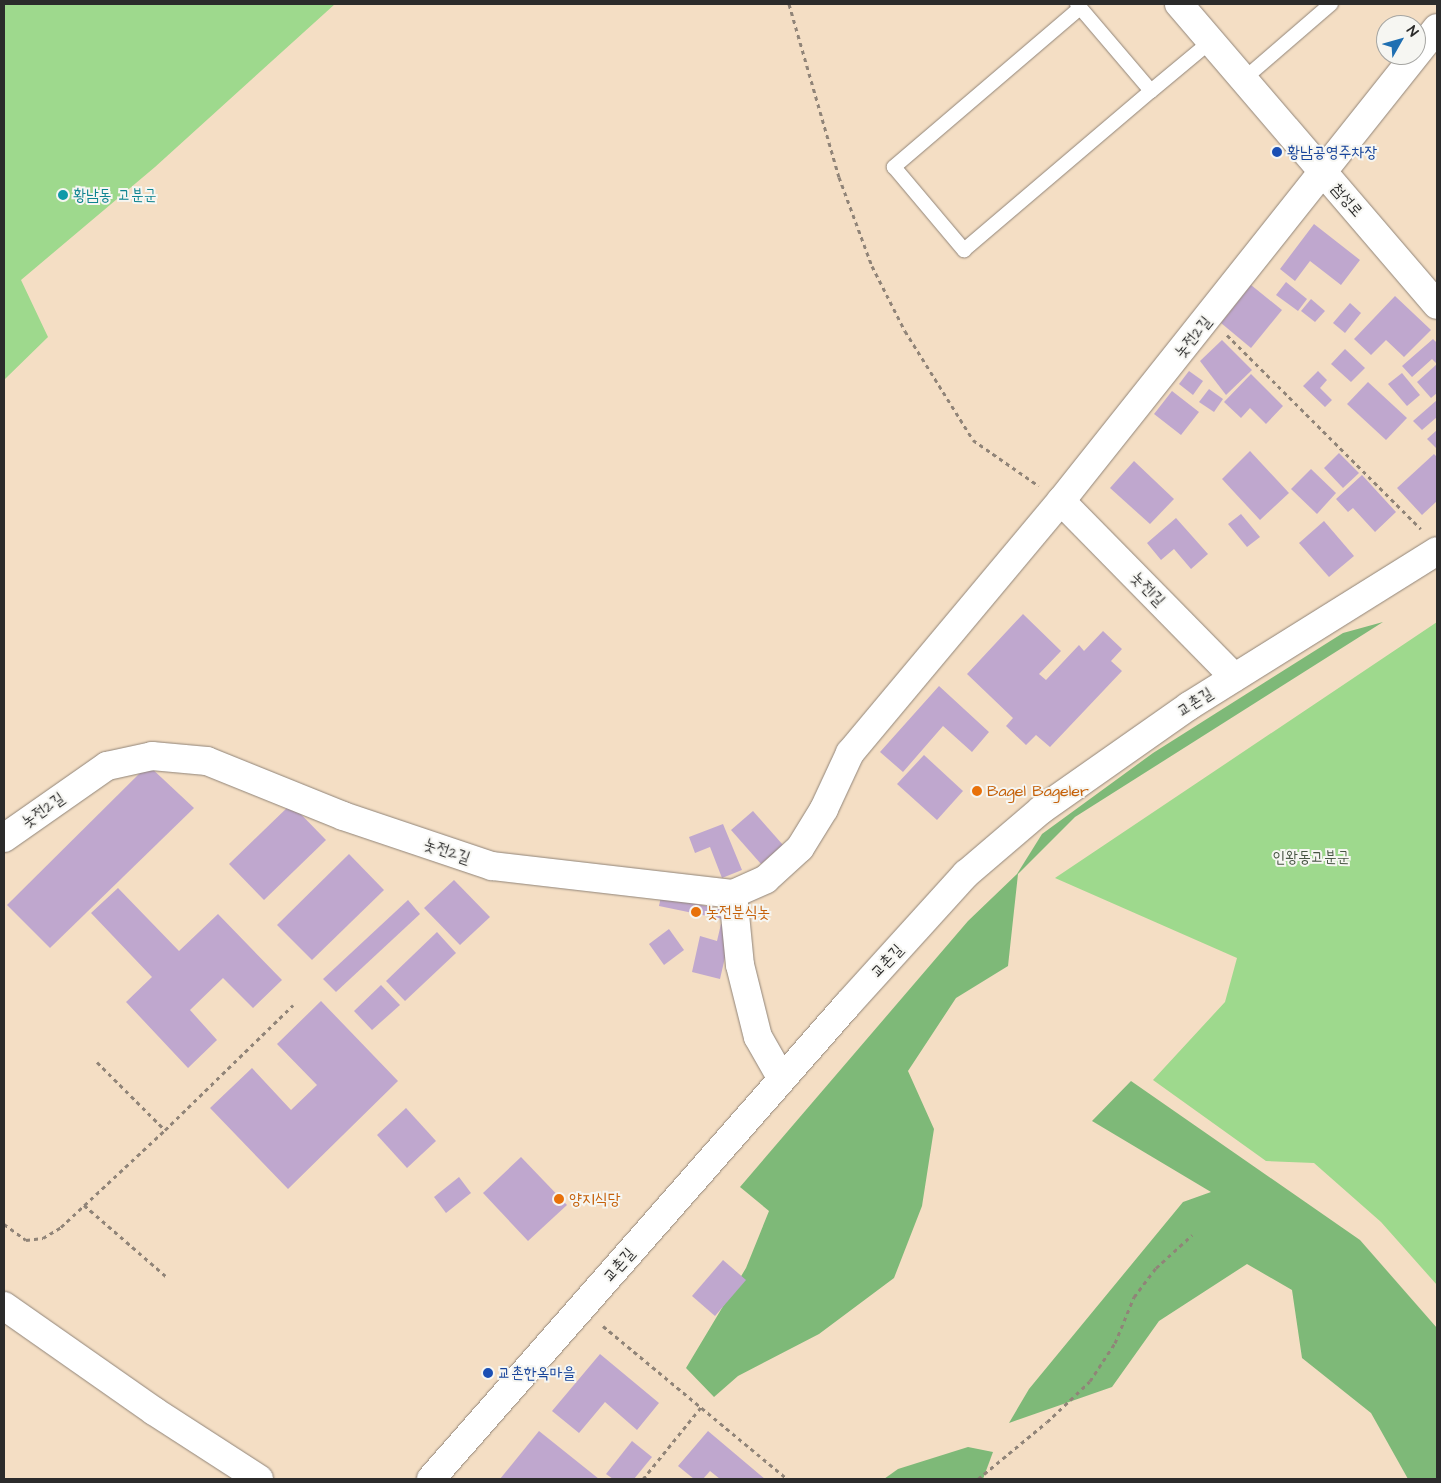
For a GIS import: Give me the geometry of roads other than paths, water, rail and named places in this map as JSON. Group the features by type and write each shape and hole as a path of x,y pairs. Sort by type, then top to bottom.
{"street":[{"name":"첨성로","path":"1179,4 1437,305"},
{"name":"놋전2길","path":"4,838 107,766 152,756 207,762 343,816 492,866 733,894 766,879 800,848 824,809 850,753 1062,501 1324,173 1437,28"},
{"name":"놋전1길","path":"1062,501 1234,677"},
{"name":"교촌길","path":"431,1479 782,1079 966,874 1041,810 1430,541"},
{"path":"733,894 740,965 758,1037 782,1079"},
{"path":"4,1306 154,1411 259,1479"}],"lane":[{"path":"1244,79 1332,4"},
{"path":"1151,92 1079,6 894,167 964,250 1151,92 1211,41"}],"place":[{"name":"황남공영주차장","path":"1277,152"},
{"name":"황남동 고분군","path":"63,195"},
{"name":"Bagel Bageler","path":"977,791"},
{"name":"놋전분식놋","path":"696,912"},
{"name":"양지식당","path":"559,1199"},
{"name":"교촌한옥마을","path":"488,1373"}],"park label":[{"name":"인왕동고분군","path":"1311,857"}]}
